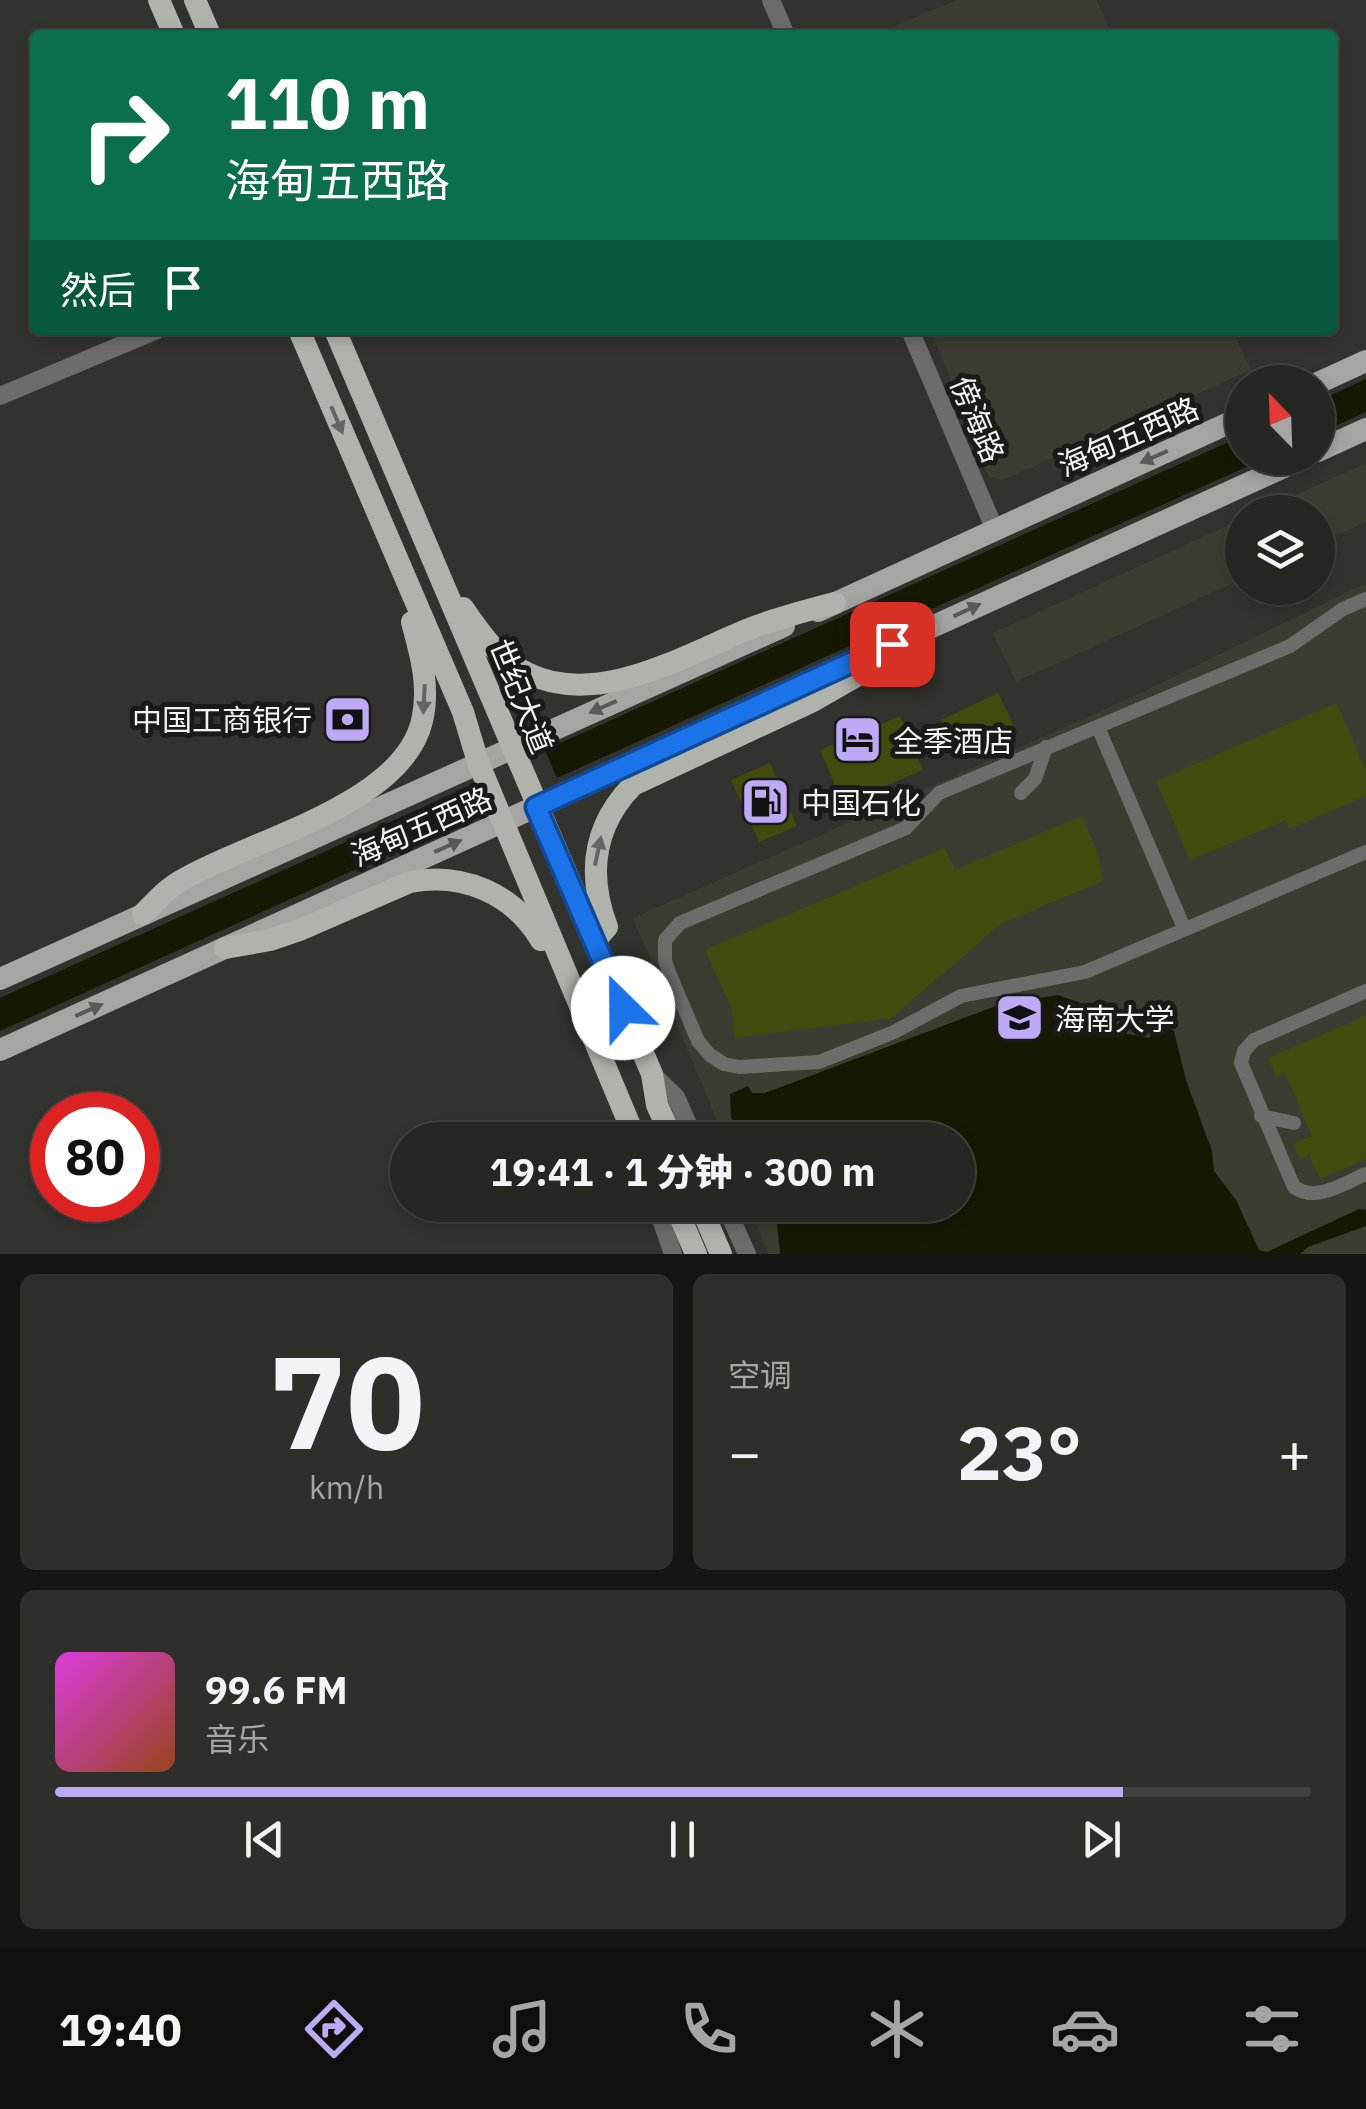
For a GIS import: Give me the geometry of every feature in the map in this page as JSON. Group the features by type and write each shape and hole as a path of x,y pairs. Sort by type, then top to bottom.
{"highway":[{"path":"159,0 172,30"},
{"path":"195,0 208,30"},
{"name":"世纪大道","path":"301,335 463,712 502,822 628,1122"},
{"name":"世纪大道","path":"337,335 652,1074 665,1122"},
{"path":"435,566 448,576 472,622 508,662 546,681 572,684 602,683 636,674 754,627 835,603"},
{"path":"143,914 182,880 356,799 404,760 419,731 426,695 402,570"},
{"path":"594,942 606,927 595,893 597,846 613,808 633,785 812,702 874,666 926,628"},
{"path":"225,948 243,947 302,930 410,882 442,879 462,881 494,893 554,948"},
{"path":"684,1222 700,1251"},
{"path":"700,1222 700,1251"}],"main road":[{"path":"1335,375 1366,360"},
{"name":"海甸五西路","path":"4,975 1225,425"},
{"path":"1335,444 1366,430"},
{"name":"海甸五西路","path":"0,1050 1266,475"}],"street":[{"path":"771,0 784,30"},
{"path":"779,0 792,30"},
{"path":"0,392 129,335"},
{"path":"0,392 144,335"},
{"name":"傍海路","path":"912,335 998,528"},
{"name":"傍海路","path":"920,335 998,528"},
{"path":"1103,730 1290,646 1343,609 1366,599"},
{"path":"1366,608 1346,617 1294,654 1044,752 942,799 908,833 682,930 672,943 672,959 704,1038 715,1051 739,1060 817,1056 892,1026 956,991 1083,967 1366,852"},
{"path":"1103,730 1185,925"},
{"path":"1020,793 1035,779 1044,752"},
{"path":"1185,925 1366,843"},
{"path":"1363,1176 1321,1193 1302,1193 1288,1179 1247,1065 1251,1048 1366,994"},
{"path":"652,1074 676,1096 688,1122"},
{"path":"1264,1116 1294,1123"},
{"path":"672,1222 700,1251"},
{"path":"733,1222 747,1254"}],"shaded area":[{"path":"956,0 1096,0 1110,30 886,30"},
{"path":"933,335 1234,335 1249,365 1225,365 1225,382 1003,480 989,477"},
{"path":"1366,379 1366,412 1335,426 1335,393"},
{"path":"1225,444 1225,475 1228,475 557,778 545,750"},
{"path":"1366,463 1366,522 1335,536 1335,495 1295,495"},
{"path":"1225,527 1225,587 1016,682 993,633"},
{"name":"海南大学","path":"1366,583 1366,1254 768,1254 755,1222 975,1222 975,1122 718,1122 633,918 1124,701 1321,605 1335,605 1335,598"},
{"path":"459,791 471,817 0,1031 0,998"},
{"path":"1058,995 1109,1013 1122,1033 1149,1038 1163,1024 1174,1031 1186,1080 1212,1151 1214,1171 1236,1200 1259,1250 1267,1252 1359,1209 1366,1210 1366,1226 1308,1247 1300,1254 780,1254 777,1222 975,1222 975,1122 733,1122 730,1094 748,1086 752,1093 765,1093 1001,1004"}],"building":[{"path":"998,693 1015,728 958,755 941,720"},
{"path":"1337,703 1366,771 1366,796 1289,829 1286,820 1190,860 1156,781"},
{"path":"900,716 923,770 843,804 820,750"},
{"path":"770,763 797,826 759,842 731,780"},
{"path":"1082,816 1098,853 1103,881 1002,923 891,1018 735,1038 732,1009 705,950 945,848 955,870"},
{"path":"1366,1016 1366,1159 1320,1179 1309,1155 1300,1159 1293,1144 1312,1136 1285,1073 1276,1077 1268,1058"}],"place":[{"name":"中国工商银行","path":"347,719"},
{"name":"全季酒店","path":"858,740"},
{"name":"中国石化","path":"766,802"},
{"name":"海南大学","path":"1020,1018"}],"route":[{"path":"623,1008 536,807 892,644"}]}
